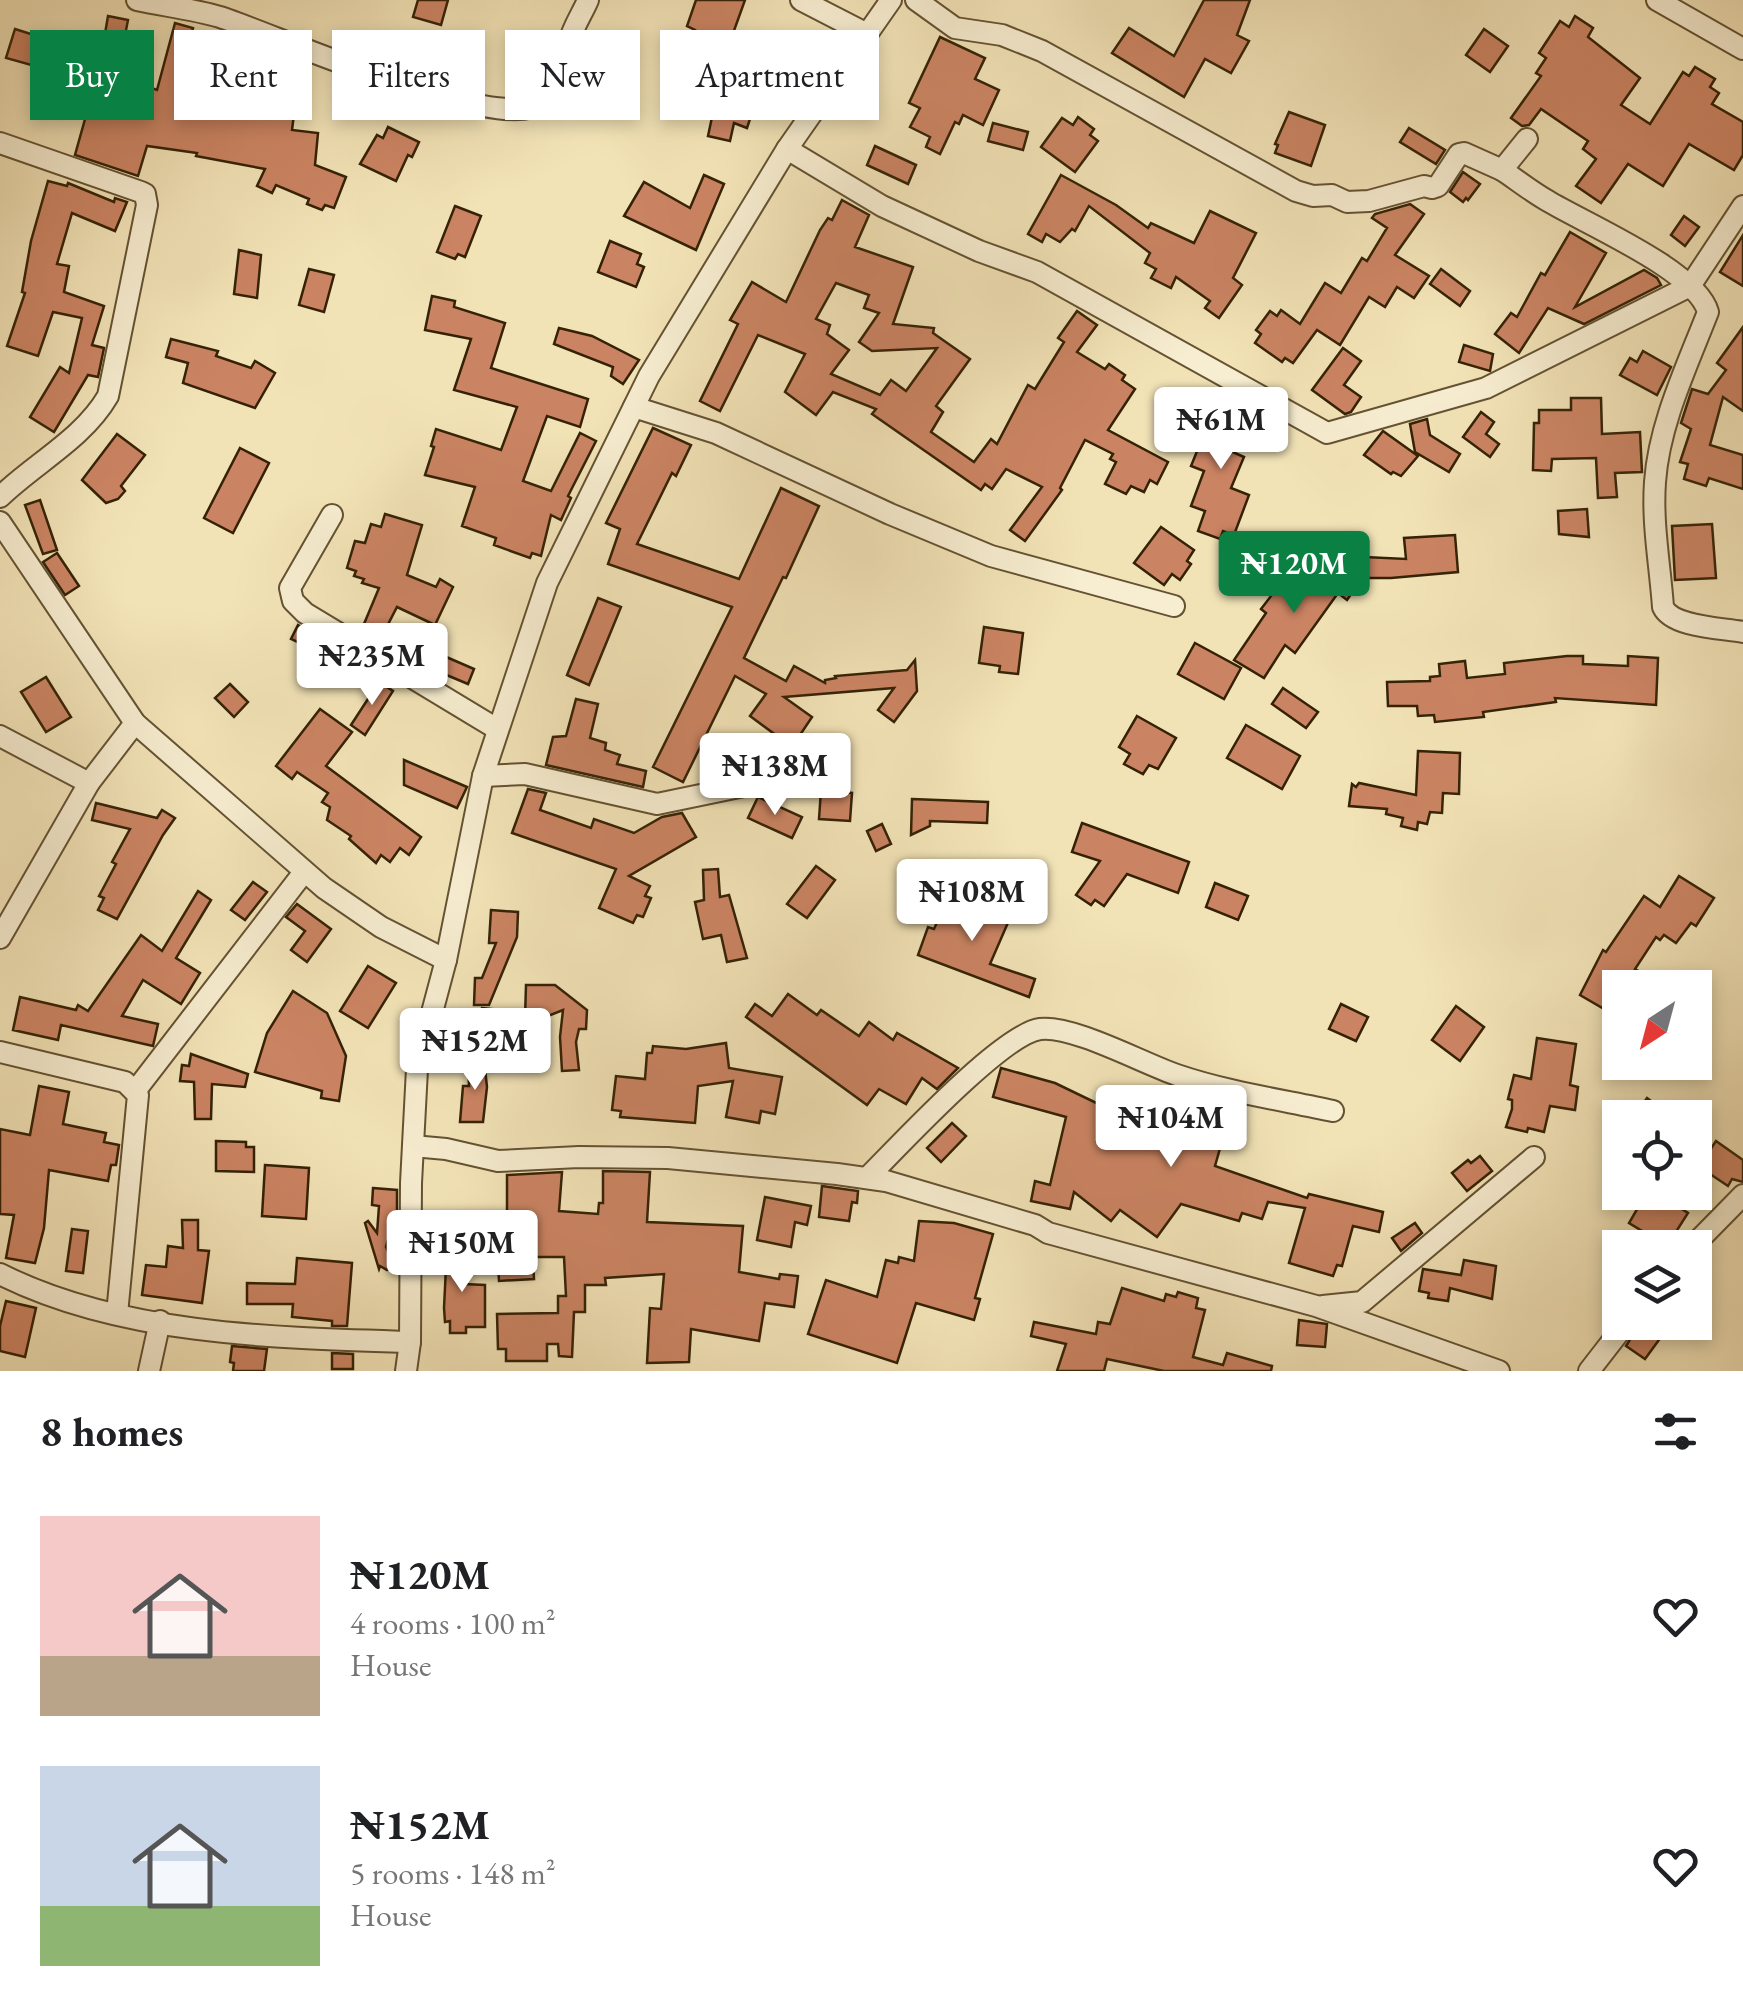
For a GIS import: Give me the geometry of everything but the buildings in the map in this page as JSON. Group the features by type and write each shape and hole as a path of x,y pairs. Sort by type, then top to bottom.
{"street":[{"path":"137,0 218,8 408,86 476,105 535,108 555,93 569,41 588,0"},
{"path":"802,0 859,30"},
{"path":"870,30 890,0"},
{"path":"916,0 955,28 1002,34 1042,51 1296,190 1313,196 1332,195 1347,202 1432,188 1438,186 1464,153 1502,170 1690,286 1704,300 1708,312 1670,416 1655,480 1655,528 1663,606 1667,616 1678,622 1743,632"},
{"path":"1657,0 1743,50"},
{"path":"406,1371 418,1069 497,729 547,583 634,407 728,242 807,120"},
{"path":"1502,170 1527,139"},
{"path":"0,143 145,194 146,204 108,396 100,410 73,436 0,497"},
{"path":"787,149 882,206 979,251 1038,272 1327,432 1486,388 1690,286 1743,206"},
{"path":"634,407 716,433 991,556 1174,606"},
{"path":"332,516 290,588 293,601 305,613 497,729"},
{"path":"0,522 135,723 304,872 381,926 446,960"},
{"path":"0,938 89,782 135,723"},
{"path":"0,736 89,782"},
{"path":"483,776 525,774 657,804 750,785"},
{"path":"136,1090 304,872"},
{"path":"867,1178 975,1072 1027,1034 1040,1029 1064,1031 1180,1076 1333,1111"},
{"path":"0,1052 125,1082 136,1090 138,1102 117,1314"},
{"path":"413,1146 446,1149 498,1162 578,1157 668,1158 867,1178 1316,1306 1498,1371"},
{"path":"1316,1306 1362,1302 1534,1157"},
{"path":"1709,1230 1743,1195"},
{"path":"0,1274 36,1291 117,1314 284,1338 410,1342"},
{"path":"148,1371 160,1321"},
{"path":"1589,1371 1613,1340"}]}
